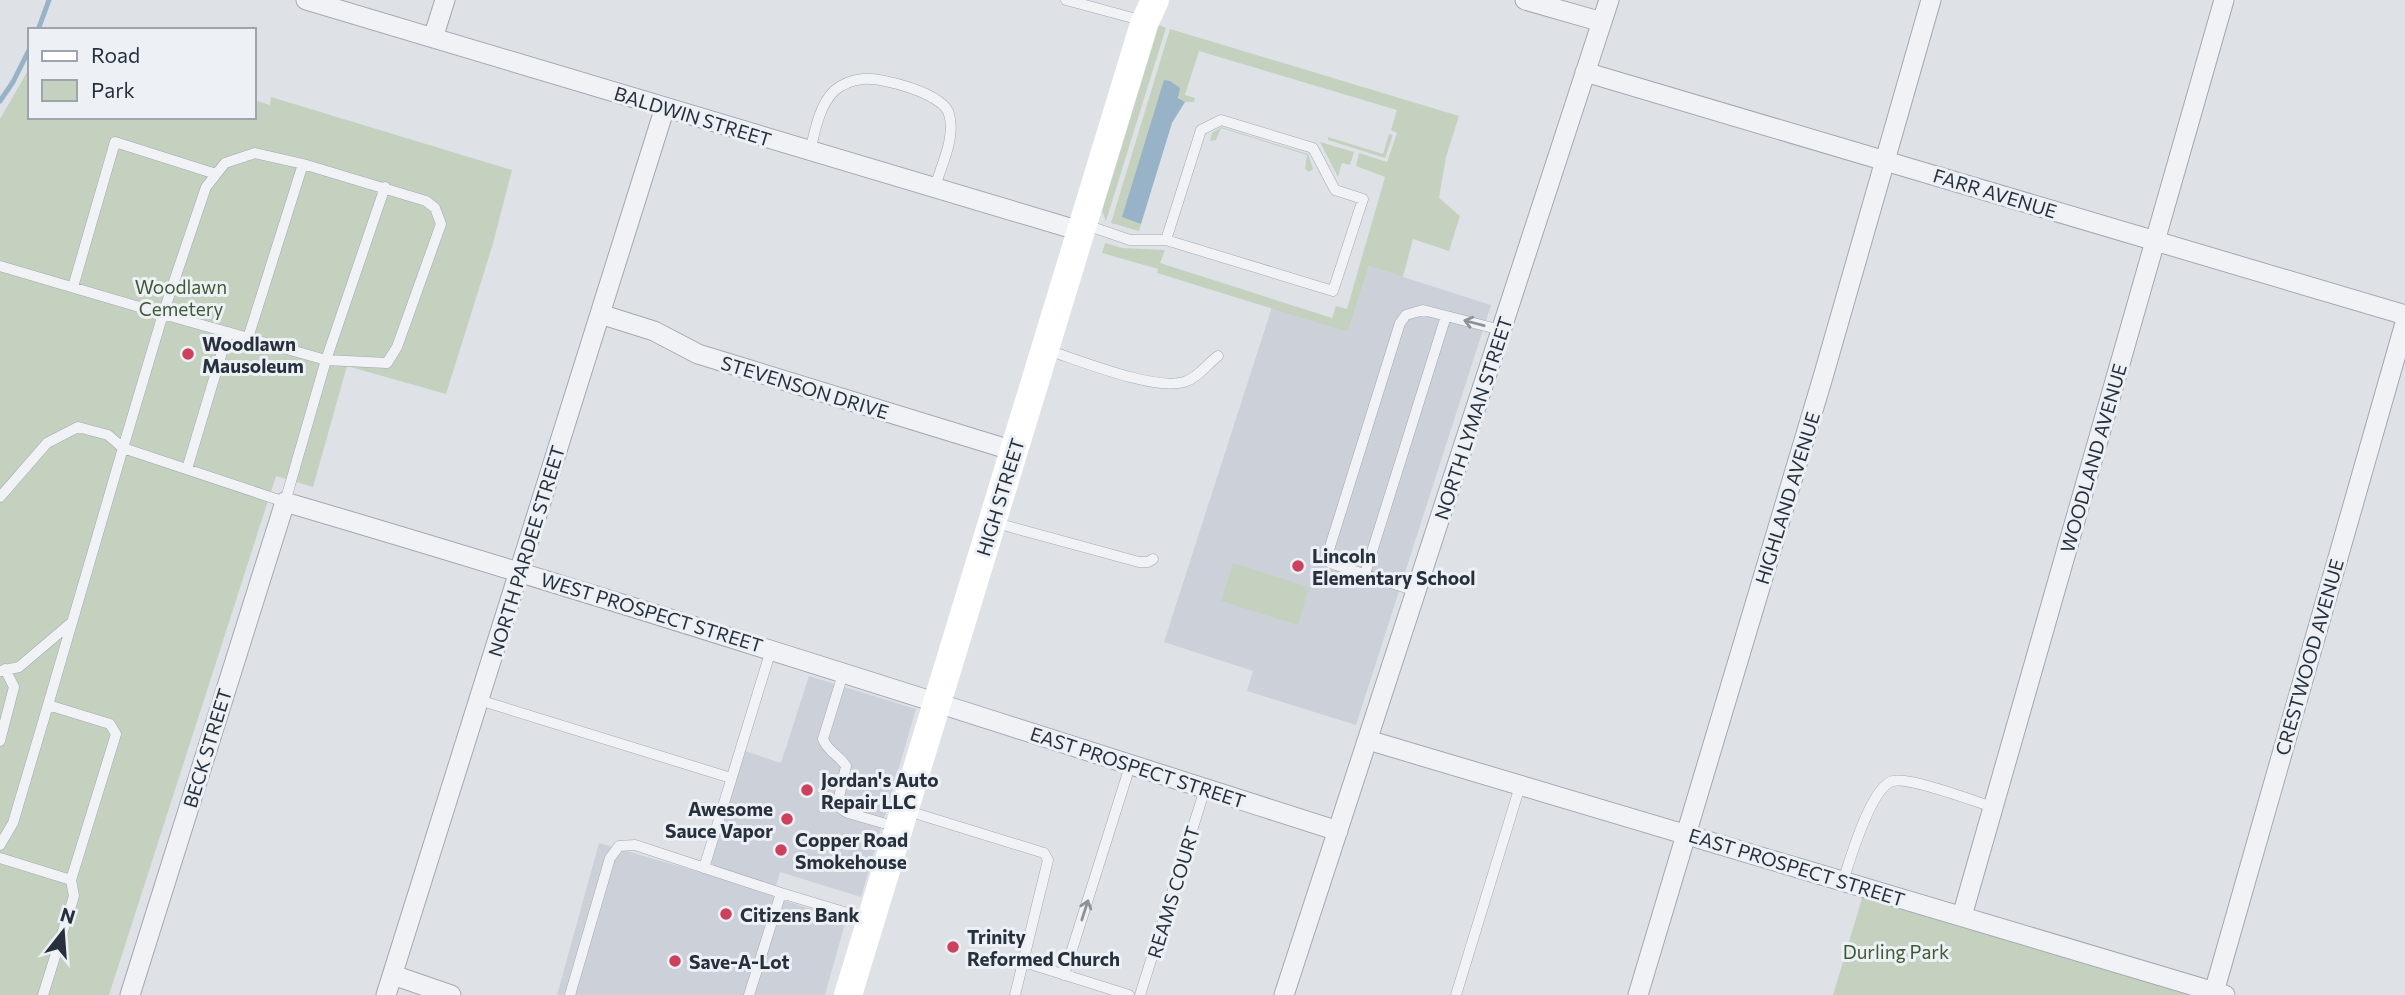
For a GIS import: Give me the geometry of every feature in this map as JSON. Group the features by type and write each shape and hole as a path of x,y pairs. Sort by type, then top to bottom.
{"main road":[{"name":"HIGH STREET","path":"848,995 1081,227 1150,11"}],"street":[{"name":"BALDWIN STREET","path":"306,0 810,151 1081,227"},
{"path":"433,38 445,0"},
{"path":"1525,0 1602,22"},
{"name":"NORTH LYMAN STREET","path":"1284,995 1609,0"},
{"name":"HIGHLAND AVENUE","path":"1638,995 1823,377 1931,0"},
{"name":"WOODLAND AVENUE","path":"1962,916 2224,0"},
{"name":"FARR AVENUE","path":"1586,72 2405,315"},
{"name":"NORTH PARDEE STREET","path":"386,995 665,107"},
{"name":"STEVENSON DRIVE","path":"600,314 654,331 698,355 1014,451"},
{"name":"CRESTWOOD AVENUE","path":"2220,993 2405,323"},
{"name":"WEST PROSPECT STREET","path":"285,502 521,572 938,702"},
{"name":"BECK STREET","path":"130,995 285,502"},
{"name":"EAST PROSPECT STREET","path":"938,702 1338,831"},
{"name":"EAST PROSPECT STREET","path":"1368,740 2220,993"},
{"path":"393,975 451,995"}],"lane":[{"path":"1066,0 1150,11"},
{"path":"810,151 824,106 834,92 847,83 864,79 889,82 938,100 949,111 949,142 935,187"},
{"path":"1081,227 1130,240 1166,240 1333,291 1363,199 1335,190 1313,148 1221,120 1201,130 1166,240"},
{"path":"73,288 115,142 216,174"},
{"path":"0,266 163,314 326,360 387,363 397,347 441,224 435,208 426,201 385,187 255,153 225,163 205,187 163,314 13,823 0,845"},
{"path":"248,338 303,164"},
{"path":"0,497 47,443 78,427 108,435 123,448 285,502 326,360 385,187"},
{"path":"1417,592 1330,563 1328,554 1399,323 1406,316 1423,310 1502,330"},
{"path":"1365,574 1446,316"},
{"path":"187,470 228,332"},
{"path":"1044,349 1161,384 1183,383 1195,377 1218,356"},
{"path":"992,522 1139,562 1153,559"},
{"path":"0,741 14,687 3,670 19,667 72,623"},
{"path":"704,868 771,649"},
{"path":"843,674 822,739 827,749 842,759 846,766 838,802 840,808 848,813 901,819 1044,853 1048,860 1014,995"},
{"path":"480,700 731,778"},
{"path":"43,995 74,897 71,880 116,734 110,724 48,705"},
{"path":"1064,975 1130,766"},
{"path":"1843,881 1858,836 1880,790 1892,781 1909,782 1993,807"},
{"path":"1456,995 1520,786"},
{"name":"REAMS COURT","path":"1140,995 1205,789"},
{"path":"570,995 610,858 619,846 635,845 871,920"},
{"path":"0,858 71,880"},
{"path":"749,995 781,893"},
{"path":"1024,962 1129,995"}],"shaded area":[{"name":"Lincoln Elementary School","path":"1369,266 1491,305 1356,725 1247,691 1253,671 1164,642 1272,307 1348,332"},
{"path":"809,676 916,709 861,897 780,872 773,897 846,920 825,995 557,995 599,843 706,874 745,751 781,763"}],"green space":[{"path":"1159,25 1166,28 1106,221 1102,211"},
{"path":"1170,29 1459,116 1446,157 1439,198 1460,216 1449,251 1413,239 1403,277 1369,266 1348,332 1157,273 1158,269 1102,253 1105,243 1122,248 1165,250 1160,263 1332,318 1336,306 1347,309 1385,177 1356,166 1359,153 1387,162 1397,133 1391,130 1397,110 1199,51 1185,95 1195,98 1194,102 1180,100 1178,95 1123,217 1141,224 1139,231 1111,223"},
{"name":"Woodlawn Cemetery","path":"28,70 28,119 256,119 256,101 270,105 271,97 512,170 492,247 446,394 347,366 313,487 276,476 109,995 0,995 0,119"},
{"path":"1221,127 1308,154 1313,169 1309,172 1305,169 1307,155 1221,128 1216,140 1210,141 1212,133"},
{"path":"1389,134 1393,135 1385,158 1328,140 1328,137 1383,154"},
{"path":"1320,142 1354,152 1350,165 1342,163 1338,177"},
{"path":"1233,563 1309,587 1298,625 1221,601"},
{"name":"Durling Park","path":"1863,895 2202,995 1833,995"}],"water":[{"path":"1164,80 1180,88 1178,98 1185,102 1172,123 1141,224 1122,217"}],"waterway":[{"path":"39,28 49,0"},
{"path":"0,101 28,52"}],"place":[{"name":"Woodlawn Mausoleum","path":"188,354"},
{"name":"Lincoln Elementary School","path":"1298,566"},
{"name":"Jordan's Auto Repair LLC","path":"807,790"},
{"name":"Awesome Sauce Vapor","path":"787,819"},
{"name":"Copper Road Smokehouse","path":"781,850"},
{"name":"Citizens Bank","path":"726,914"},
{"name":"Trinity Reformed Church","path":"953,947"},
{"name":"Save-A-Lot","path":"675,961"}]}
